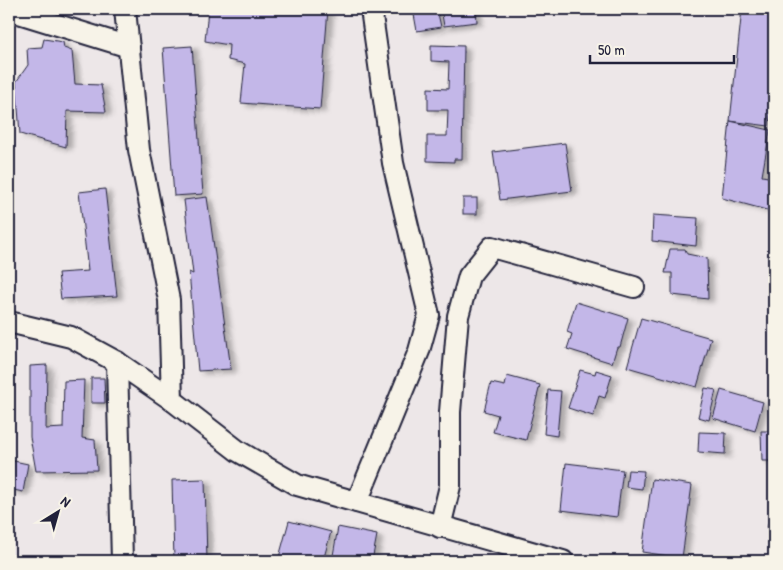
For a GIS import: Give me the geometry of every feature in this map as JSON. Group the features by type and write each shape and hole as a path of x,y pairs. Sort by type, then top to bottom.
{"street":[{"path":"125,9 139,150 169,300 172,400"},
{"path":"356,502 418,351 429,315 394,163 371,9"},
{"path":"9,10 129,47"},
{"path":"440,527 450,486 450,412 458,316 469,276 492,247 634,287"},
{"path":"9,322 72,337 117,362 172,400 238,451 297,485 563,561"},
{"path":"117,362 122,561"}],"building":[{"path":"208,9 328,9 320,109 241,103 245,64 228,60 229,45 205,41"},
{"path":"413,9 437,9 441,27 417,31"},
{"path":"441,9 476,9 477,22 444,26"},
{"path":"742,9 774,13 774,75 769,126 730,121"},
{"path":"44,39 63,42 64,48 72,51 75,84 101,85 106,112 67,111 66,147 20,134 16,82 28,65 27,48 42,47"},
{"path":"431,45 464,46 462,159 454,159 454,162 427,161 427,136 447,136 448,110 428,110 428,88 448,89 449,62 431,61"},
{"path":"192,46 203,194 174,196 163,48"},
{"path":"730,121 770,130 762,176 774,178 774,212 722,198"},
{"path":"565,143 572,191 500,200 493,152"},
{"path":"105,189 117,296 61,299 58,273 88,271 79,192"},
{"path":"207,197 231,369 198,371 189,272 193,274 184,200"},
{"path":"463,198 477,198 477,214 463,214"},
{"path":"653,215 698,218 696,246 652,241"},
{"path":"670,249 685,249 687,254 707,258 708,299 672,295 672,273 665,273"},
{"path":"576,302 628,318 620,347 617,347 612,363 567,349 572,334 567,332"},
{"path":"641,318 711,338 697,387 627,367"},
{"path":"47,365 46,429 63,428 64,381 84,380 82,438 95,440 97,470 36,471 30,437 30,366"},
{"path":"580,370 595,374 596,370 612,375 605,398 599,396 593,416 568,408"},
{"path":"507,376 540,385 526,440 493,432 498,415 484,411 491,383 505,386"},
{"path":"91,378 104,378 105,403 91,403"},
{"path":"705,388 716,390 709,420 698,417"},
{"path":"548,390 561,391 557,436 544,434"},
{"path":"721,390 763,402 755,431 713,418"},
{"path":"761,431 774,431 774,461 762,461"},
{"path":"699,432 726,433 725,454 698,452"},
{"path":"9,460 28,464 23,492 9,489"},
{"path":"566,463 623,470 617,517 561,510"},
{"path":"628,470 644,471 642,489 626,487"},
{"path":"205,479 207,561 174,561 172,480"},
{"path":"652,479 692,485 682,558 642,552"},
{"path":"774,503 774,531 767,528"},
{"path":"289,521 331,532 323,561 278,561"},
{"path":"338,527 377,535 372,561 332,561"},
{"path":"421,556 446,561 421,561"}]}
